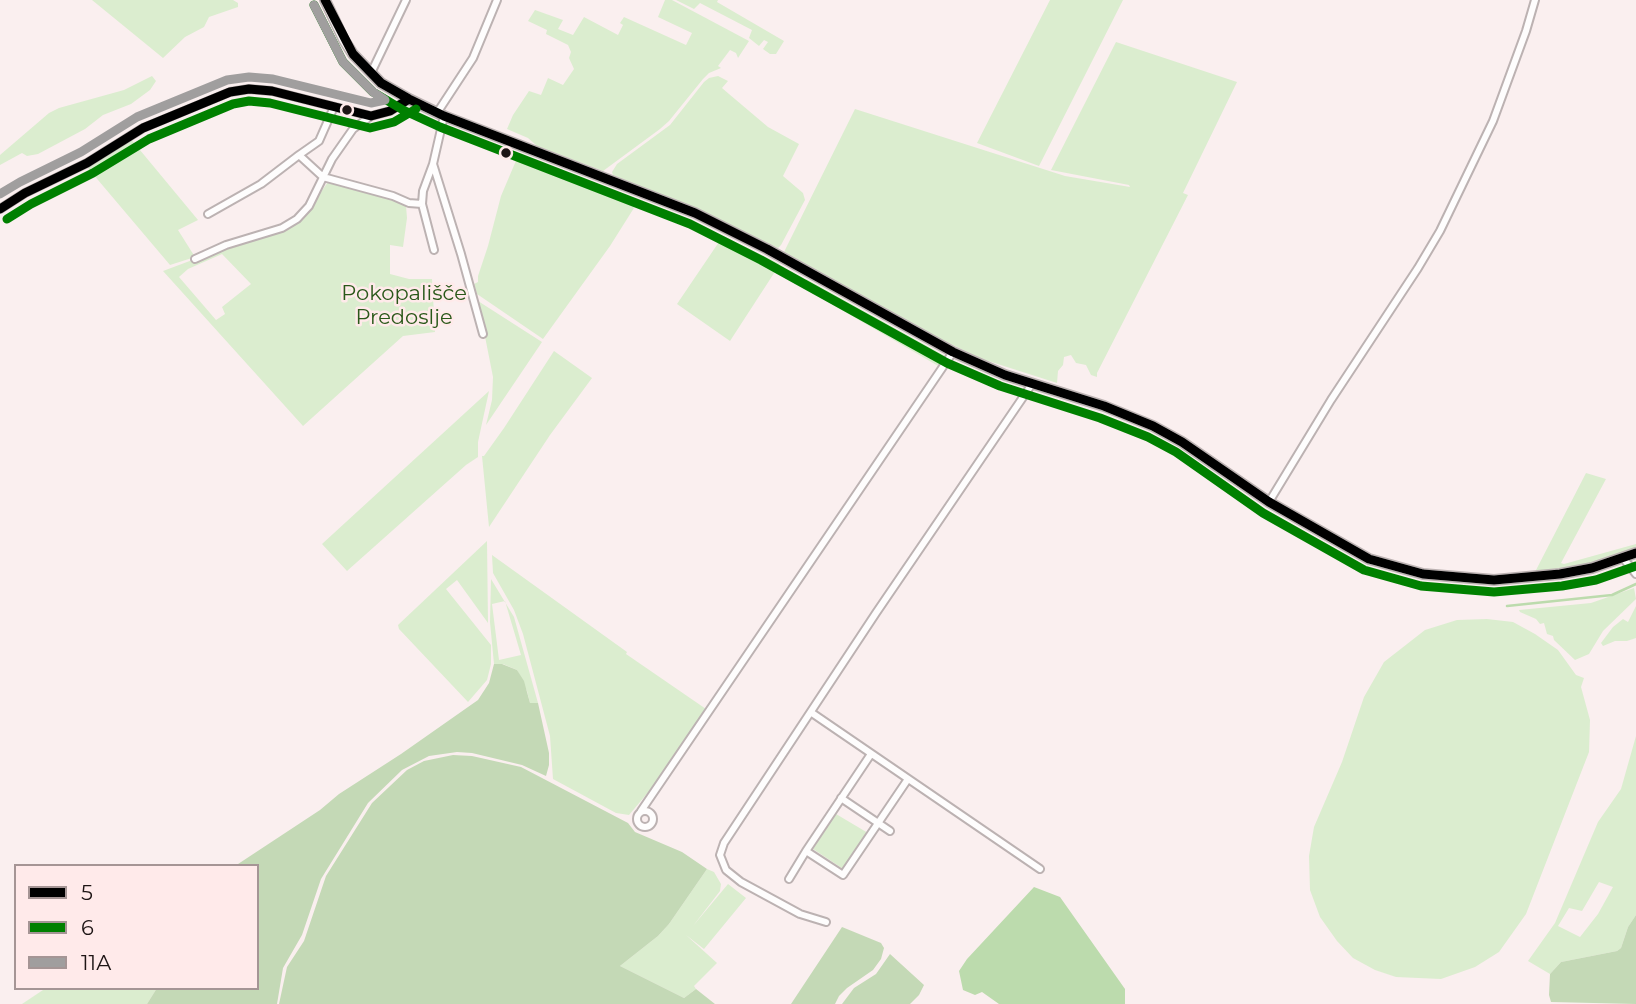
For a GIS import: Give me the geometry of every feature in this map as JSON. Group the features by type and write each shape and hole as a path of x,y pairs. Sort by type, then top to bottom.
{"street":[{"path":"325,0 344,40 370,73 381,83 409,99 695,213 767,249 953,352 1032,384 1104,406 1153,426 1182,442 1269,502 1369,559 1442,577 1494,580 1569,572 1636,553"},
{"path":"370,73 406,0"},
{"path":"435,250 422,204 423,191 433,164 441,114 473,58 497,0"},
{"path":"1269,502 1440,231 1493,121 1535,0"},
{"path":"0,209 25,193 87,163 143,128 219,95 260,89 371,116"},
{"path":"195,259 226,245 282,228 297,219 309,206 331,159 354,130 371,116 390,111 409,99"},
{"path":"208,214 261,184 318,141 334,107"},
{"path":"299,155 323,177 409,203 422,204"},
{"path":"433,164 483,334"},
{"path":"653,793 650,813 653,821 645,827 636,820 641,811 653,793 953,352"},
{"path":"826,922 800,914 741,882 726,870 720,855 724,842 1032,384"},
{"path":"1623,558 1636,574"},
{"path":"812,713 1040,869"},
{"path":"789,879 871,754"},
{"path":"806,852 844,875 908,779"},
{"path":"841,798 890,831"},
{"path":"641,811 650,813"}],"green space":[{"path":"92,0 233,0 238,3 238,7 209,17 204,27 185,37 163,58"},
{"path":"665,0 672,0 749,41 738,58 736,53 730,50 718,66 721,68 703,79 660,129 603,171 537,146 528,138 507,129 529,91 541,95 548,78 563,85 574,69 569,58 571,52 568,45 528,21 535,10 563,20 558,29 573,35 584,17 618,35 624,17 686,45 692,33 658,17"},
{"path":"676,0 718,0 717,2 784,41 776,54 770,54 763,49 768,42 764,40 759,46 749,38 752,30 700,3 694,9"},
{"path":"1050,0 1123,0 1039,166 977,143"},
{"path":"1116,42 1237,82 1183,193 1188,195 1097,377 1091,375 1086,365 1076,363 1071,355 1064,357 1063,365 1058,371 1057,383 982,359 928,333 784,252 855,109 1065,176 1130,187 1051,170"},
{"path":"152,76 156,81 150,90 131,104 103,115 85,129 38,154 27,156 22,153 0,165 0,155 49,113 124,90"},
{"path":"718,76 728,81 722,88 768,127 799,144 783,176 803,193 805,200 778,248 705,213 613,175 617,164 670,125 704,82"},
{"path":"130,138 198,220 178,230 195,257 170,265 87,167"},
{"path":"518,156 529,157 639,200 610,246 543,339 477,294 474,284 478,282 501,196"},
{"name":"Pokopališče Predoslje","path":"328,182 397,200 406,206 403,247 390,245 390,274 409,279 432,279 435,332 403,336 303,426 163,271 284,230 304,216","holes":["222,254 251,284 222,307 225,314 216,320 179,277 188,269"]},
{"path":"723,236 780,264 730,341 677,304"},
{"path":"806,279 945,356 940,367 802,287"},
{"path":"478,301 542,342 486,425 492,400 493,377"},
{"path":"554,351 592,378 550,435 489,527 482,456 504,428"},
{"path":"489,391 478,442 478,457 347,571 322,544"},
{"path":"1586,473 1606,479 1561,563 1636,544 1636,549 1589,564 1535,572"},
{"path":"487,541 488,623 457,580 446,589 491,645 491,664 487,680 468,702 398,625"},
{"path":"492,555 706,709 656,783 629,815 616,813 553,779 550,736 523,634 514,610 493,573"},
{"path":"491,579 504,601 492,604 499,660 521,655 506,603 514,617 538,703 530,703 517,670 503,664 494,664 490,622"},
{"path":"1634,588 1636,599 1603,631 1589,654 1575,660 1553,636 1547,634 1544,623 1540,624 1519,610 1591,603"},
{"path":"1636,606 1636,638 1603,646 1601,643 1613,627 1623,619 1628,622"},
{"path":"1457,620 1513,622 1535,634 1558,650 1576,675 1584,678 1581,687 1590,720 1589,752 1526,914 1499,952 1475,967 1441,979 1396,977 1353,958 1320,917 1310,890 1309,856 1314,827 1342,762 1364,697 1384,662 1425,630"},
{"path":"1636,736 1636,915 1628,927 1621,948 1617,951 1561,962 1550,974 1528,961 1555,923 1598,822 1621,789","holes":["1599,882 1613,887 1598,914 1580,937 1558,926 1569,908 1582,911"]},
{"path":"836,814 868,833 845,869 813,849"},
{"path":"707,869 714,872 721,884 720,891 693,926 728,884 746,898 704,949 686,935 717,963 694,986 696,989 684,998 620,966 669,924"},
{"path":"43,990 156,990 147,1004 22,1004"}],"shaded area":[{"path":"494,664 517,670 524,681 530,703 538,703 549,753 546,776 522,765 457,752 429,756 402,770 368,803 321,879 302,935 283,968 277,1004 147,1004 156,990 259,990 259,864 238,864 478,700 489,683"},
{"path":"453,755 472,756 521,767 628,823 635,832 682,852 707,869 669,924 620,966 684,998 696,989 715,1004 279,1004 287,967 304,941 326,876 372,803 407,770 424,761"},
{"path":"1034,887 1060,897 1125,989 1125,1004 999,1004 982,992 975,995 963,990 959,971 967,959"},
{"path":"1636,915 1636,1004 1551,1002 1550,974 1561,962 1617,951 1621,948 1628,927"},
{"path":"842,927 881,943 884,948 881,959 873,970 847,988 835,1004 791,1004"},
{"path":"890,954 924,985 919,995 910,1004 842,1004 854,988 876,974"}],"waterway":[{"path":"1507,606 1612,595 1636,584"}],"transit line":[{"name":"5","path":"325,0 353,54 381,83 409,99 444,116 695,213 767,249 953,352 1005,375 1104,406 1153,426 1182,442 1269,502 1369,559 1423,574 1494,580 1592,568 1636,553"},
{"name":"6","path":"314,5 343,62 373,92 403,110 440,127 690,224 761,260 947,363 1000,386 1100,418 1148,437 1176,452 1263,513 1364,570 1421,586 1494,592 1596,580 1636,566"},
{"name":"11A","path":"0,194 81,152 137,117 227,80 249,77 273,79 371,103 385,100 373,92 343,62 314,5"},
{"name":"5","path":"0,209 25,193 87,163 143,128 230,92 249,89 272,91 371,116 390,111 409,99"},
{"name":"6","path":"7,219 93,173 149,139 233,104 249,101 270,103 370,128 394,122 416,109"}]}
